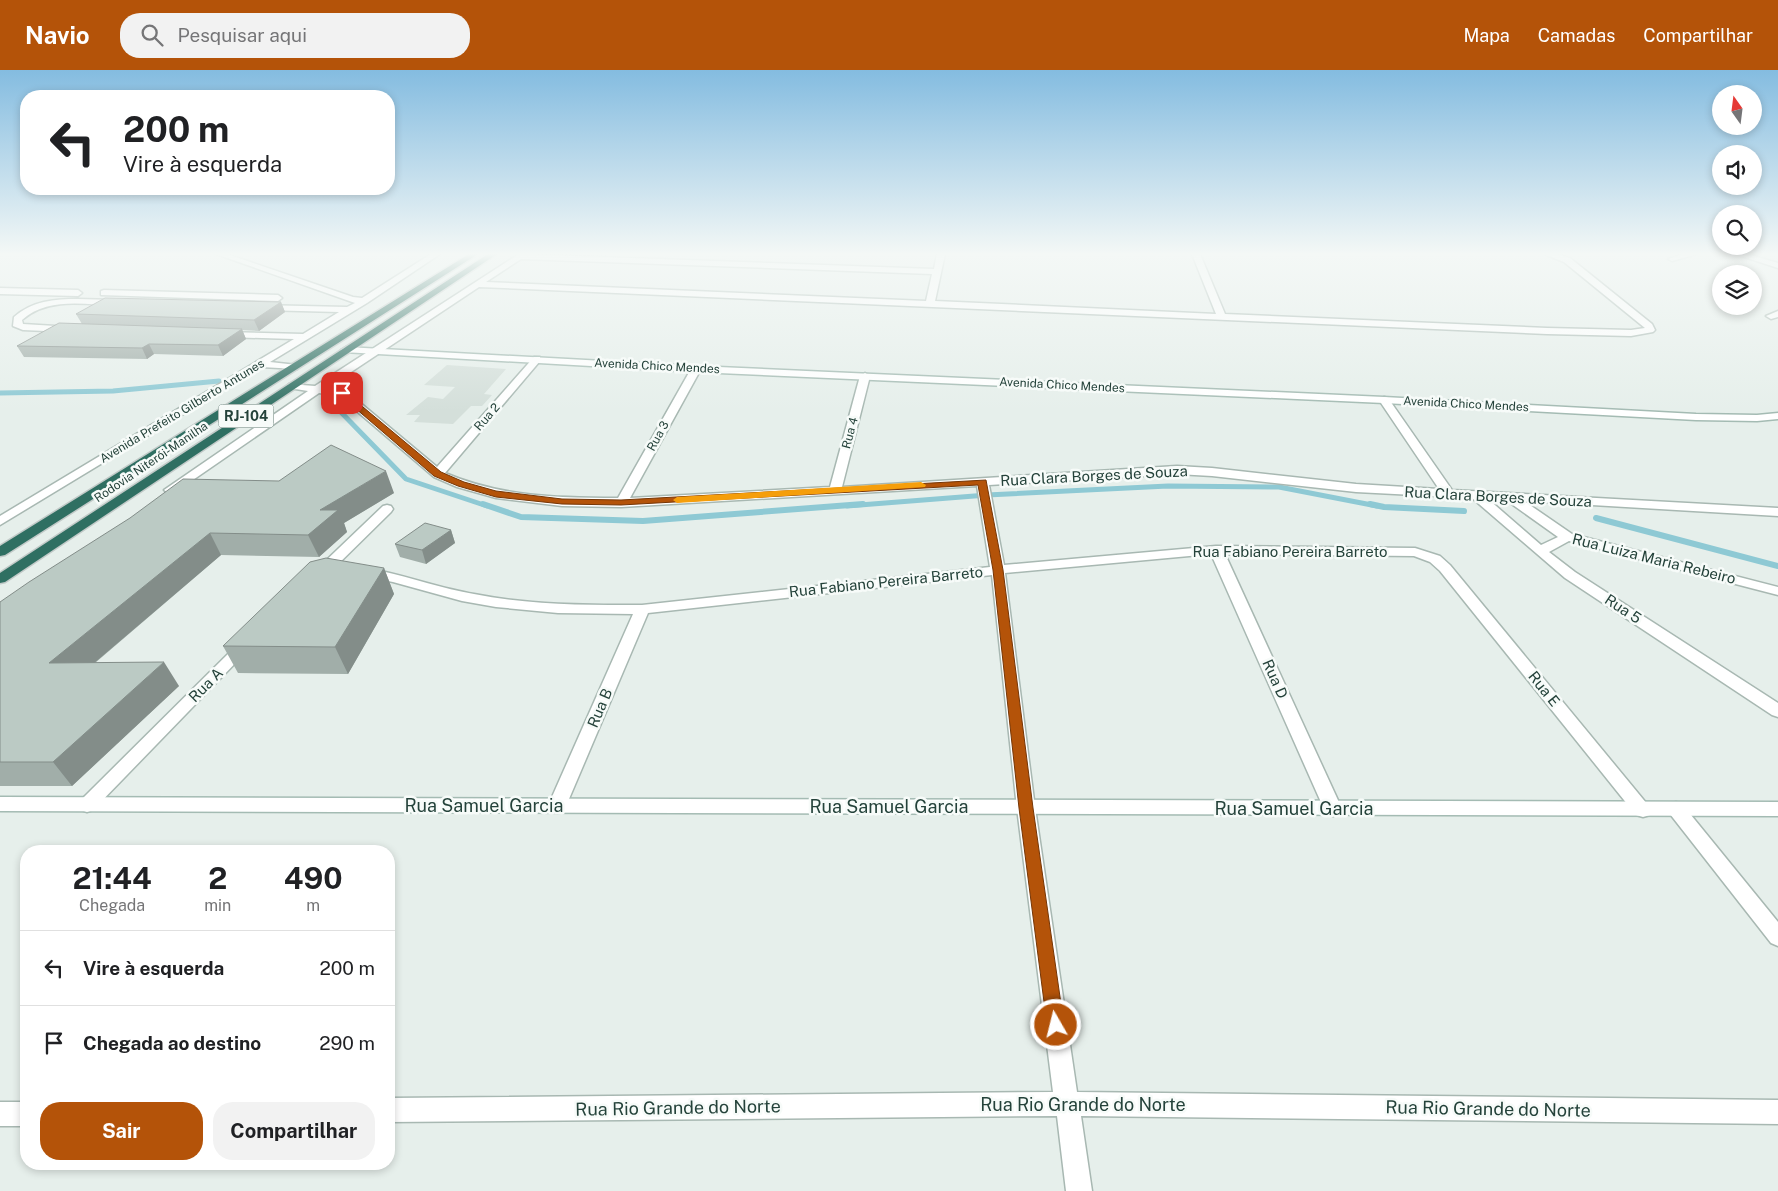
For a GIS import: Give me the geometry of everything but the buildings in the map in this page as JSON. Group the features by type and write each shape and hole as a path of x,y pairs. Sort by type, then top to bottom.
{"highway":[{"name":"Rodovia Niterói-Manilha","path":"0,552 390,306"},
{"name":"Rodovia Niterói-Manilha","path":"0,579 413,306"}],"street":[{"path":"42,306 28,309 17,319 18,326 78,330"},
{"path":"208,306 330,310"},
{"path":"316,318 330,310 345,306"},
{"name":"Avenida Prefeito Gilberto Antunes","path":"0,521 259,364 303,332 350,306"},
{"path":"160,497 316,389 443,306"},
{"path":"962,306 1547,331 1631,333 1650,330 1649,326 1623,306"},
{"path":"1218,306 1222,317"},
{"path":"217,334 286,336 303,332"},
{"name":"Avenida Chico Mendes","path":"346,350 696,369 1384,400 1696,417 1757,418 1778,416"},
{"name":"Rua 2","path":"438,474 537,360"},
{"path":"259,364 293,367"},
{"name":"Rua 3","path":"621,502 696,369"},
{"name":"Rua 4","path":"835,491 865,376"},
{"name":"Rua Clara Borges de Souza","path":"293,386 335,391 347,396 438,474 461,484 496,494 562,502 621,502 835,491 984,492 1177,470 1212,472 1356,488 1778,512"},
{"path":"1384,400 1449,494"},
{"path":"984,492 998,570 1026,808 1079,1191"},
{"name":"Rua 5","path":"1477,496 1570,575 1778,711"},
{"name":"Rua Luiza Maria Rebeiro","path":"1511,498 1567,537 1778,591"},
{"path":"313,580 387,509"},
{"path":"1540,551 1567,537"},
{"name":"Rua Fabiano Pereira Barreto","path":"327,567 374,574 473,599 528,608 586,610 642,609 998,570 1216,550 1415,552 1435,559 1445,568"},
{"name":"Rua D","path":"1216,550 1333,809"},
{"name":"Rua E","path":"1445,568 1643,810"},
{"name":"Rua B","path":"557,806 642,609"},
{"name":"Rua A","path":"87,805 257,634"},
{"name":"Rua Samuel Garcia","path":"0,804 1778,810"},
{"path":"1676,810 1778,937"},
{"name":"Rua Rio Grande do Norte","path":"395,1110 1067,1104 1778,1112"},
{"path":"0,1114 20,1114"}],"shaded area":[{"path":"447,365 506,369 484,394 492,395 482,406 471,406 453,424 414,422 420,415 406,415 428,397 443,399 455,387 424,385"}],"waterway":[{"path":"0,393 113,391 219,381"},
{"path":"333,404 406,479 487,506"},
{"path":"847,506 987,495 1168,486 1279,487 1377,506"},
{"path":"483,504 521,517 643,521 863,504"},
{"path":"1370,504 1384,507 1464,511"},
{"path":"1596,518 1778,566"}],"slow traffic":[{"path":"677,500 921,485"}],"route":[{"path":"342,393 438,474 461,484 496,494 562,502 664,501 982,482 998,570 1026,808 1056,1025"}]}
